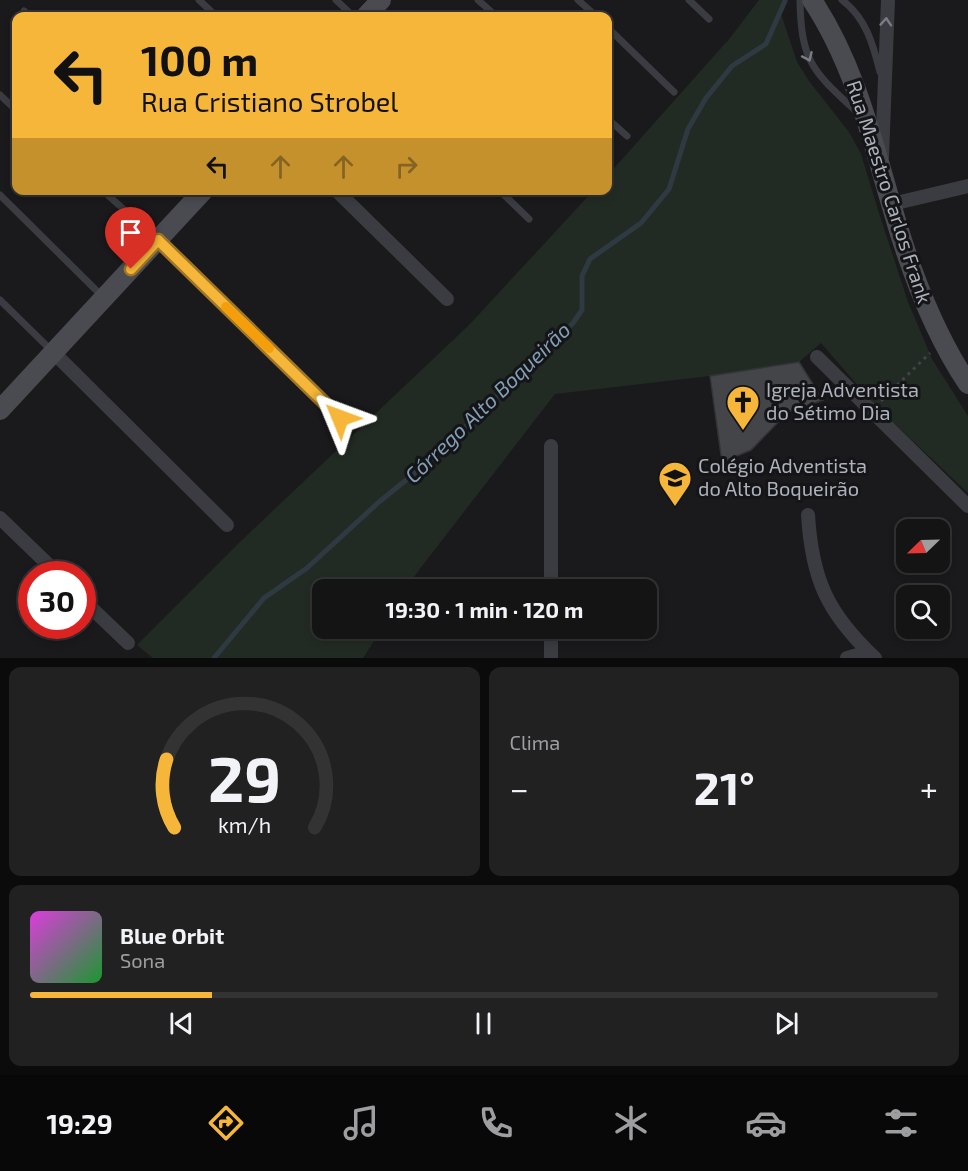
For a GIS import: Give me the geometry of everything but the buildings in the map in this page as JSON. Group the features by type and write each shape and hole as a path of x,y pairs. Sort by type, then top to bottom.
{"main road":[{"path":"370,12 381,0"},
{"name":"Rua Maestro Carlos Frank","path":"812,0 841,53 869,123 916,281 942,340 968,384"},
{"path":"0,409 199,195"}],"street":[{"path":"881,166 888,0"},
{"path":"892,204 968,186"},
{"path":"341,195 447,299"},
{"path":"158,240 340,418"},
{"path":"53,352 227,525"},
{"path":"817,357 968,506"},
{"path":"551,446 551,579"},
{"path":"808,515 812,559 818,580 842,623 871,655"},
{"path":"0,518 44,561"},
{"path":"96,613 128,644"},
{"path":"551,639 551,658"},
{"path":"847,658 871,655"}],"lane":[{"path":"199,0 212,12"},
{"path":"336,0 349,12"},
{"path":"478,0 492,12"},
{"path":"579,0 592,12"},
{"path":"689,0 709,19"},
{"path":"800,0 800,30 808,58 817,74 869,123"},
{"path":"842,0 854,10 870,36 884,86"},
{"path":"612,32 674,92"},
{"path":"0,95 12,106"},
{"path":"612,123 627,136"},
{"path":"0,195 104,298"},
{"path":"108,195 158,240"},
{"path":"504,195 529,219"},
{"path":"0,300 53,352"}],"path":[{"path":"871,410 942,340"}],"shaded area":[{"path":"759,0 787,0 779,8 797,62 849,132 861,154 908,302 932,359 968,416 968,493 874,404 821,343 799,362 710,376 555,394 413,579 312,579 312,639 375,639 363,658 153,658 137,645 242,540 469,325 589,195 612,195 612,171 730,38"}],"waterway":[{"name":"Córrego Alto Boqueirão","path":"214,658 264,598 307,568 379,502 432,459 573,323 582,310 582,276 590,259 641,223 669,189 688,129 706,98 732,66 766,44 785,1"}],"slow traffic":[{"path":"226,307 269,348"}],"place":[{"name":"Igreja Adventista do Sétimo Dia","path":"743,431"},
{"name":"Colégio Adventista do Alto Boqueirão","path":"675,507"}],"route":[{"path":"131,269 158,240 340,418"}]}
